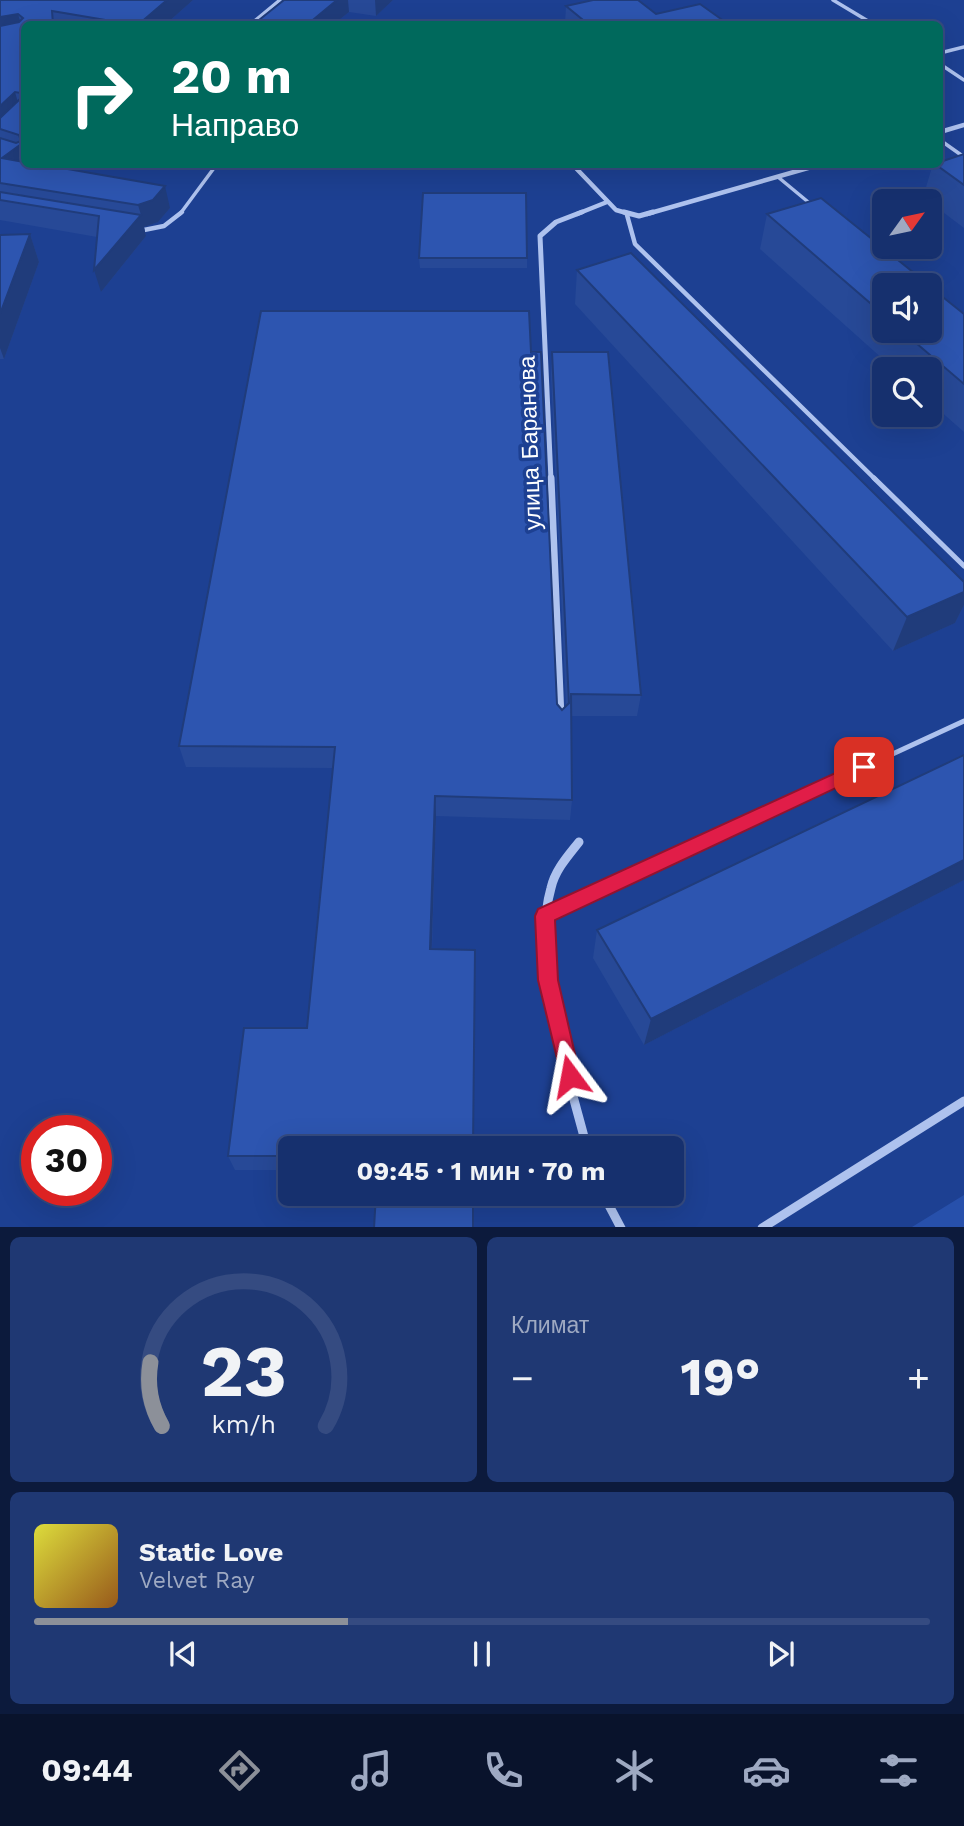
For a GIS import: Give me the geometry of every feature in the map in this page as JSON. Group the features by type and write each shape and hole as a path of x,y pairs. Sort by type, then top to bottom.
{"street":[{"path":"943,131 964,125"},
{"path":"576,168 607,202 627,215 639,216 808,168"},
{"name":"улица Баранова","path":"561,725 540,236 556,222 607,202"},
{"path":"579,842 561,864 550,888 545,916 548,980 584,1136"},
{"path":"762,1227 964,1101"},
{"path":"610,1206 621,1227"}],"lane":[{"path":"255,21 280,0"},
{"path":"833,0 868,21"},
{"path":"943,52 964,47"},
{"path":"943,66 964,80"},
{"path":"943,142 964,157"},
{"path":"131,230 159,231 174,222 214,168"},
{"path":"778,177 818,210"},
{"path":"627,215 635,244 643,253 964,566"},
{"path":"545,916 964,721"}],"shaded area":[{"path":"964,1195 964,1227 912,1227"}],"building":[{"path":"0,0 167,0 142,21 111,21 52,11 53,21 21,21 21,93 15,92 0,106 0,26 19,22 23,18 18,14 0,17"},
{"path":"284,0 337,0 312,21 258,21"},
{"path":"593,0 638,0 656,14 700,4 724,21 584,21 566,6"},
{"path":"21,98 21,141 19,135 0,129 0,118"},
{"path":"0,138 16,143 21,141 21,144 2,158 21,161 21,168 62,168 165,186 153,200 138,205 0,183"},
{"path":"964,154 964,185 941,168 943,168 943,161"},
{"path":"0,192 141,215 94,270 99,216 0,200"},
{"path":"423,193 526,193 527,258 419,258"},
{"path":"821,198 872,239 872,259 897,259 914,273 872,273 872,305 767,214"},
{"path":"30,234 0,314 0,235"},
{"path":"631,253 964,582 964,592 907,617 577,270"},
{"path":"942,296 964,314 964,384 942,365 942,357 932,357 916,343 942,343"},
{"path":"261,311 529,311 531,352 541,352 557,704 562,710 569,703 552,352 608,352 641,695 571,694 572,800 435,796 430,949 475,950 473,1136 278,1136 278,1156 228,1156 244,1028 307,1028 335,747 179,746"},
{"path":"964,755 964,860 651,1019 597,930"},
{"path":"375,1206 473,1206 473,1227 374,1227"}],"route":[{"path":"570,1076 548,980 545,916 864,767"}]}
